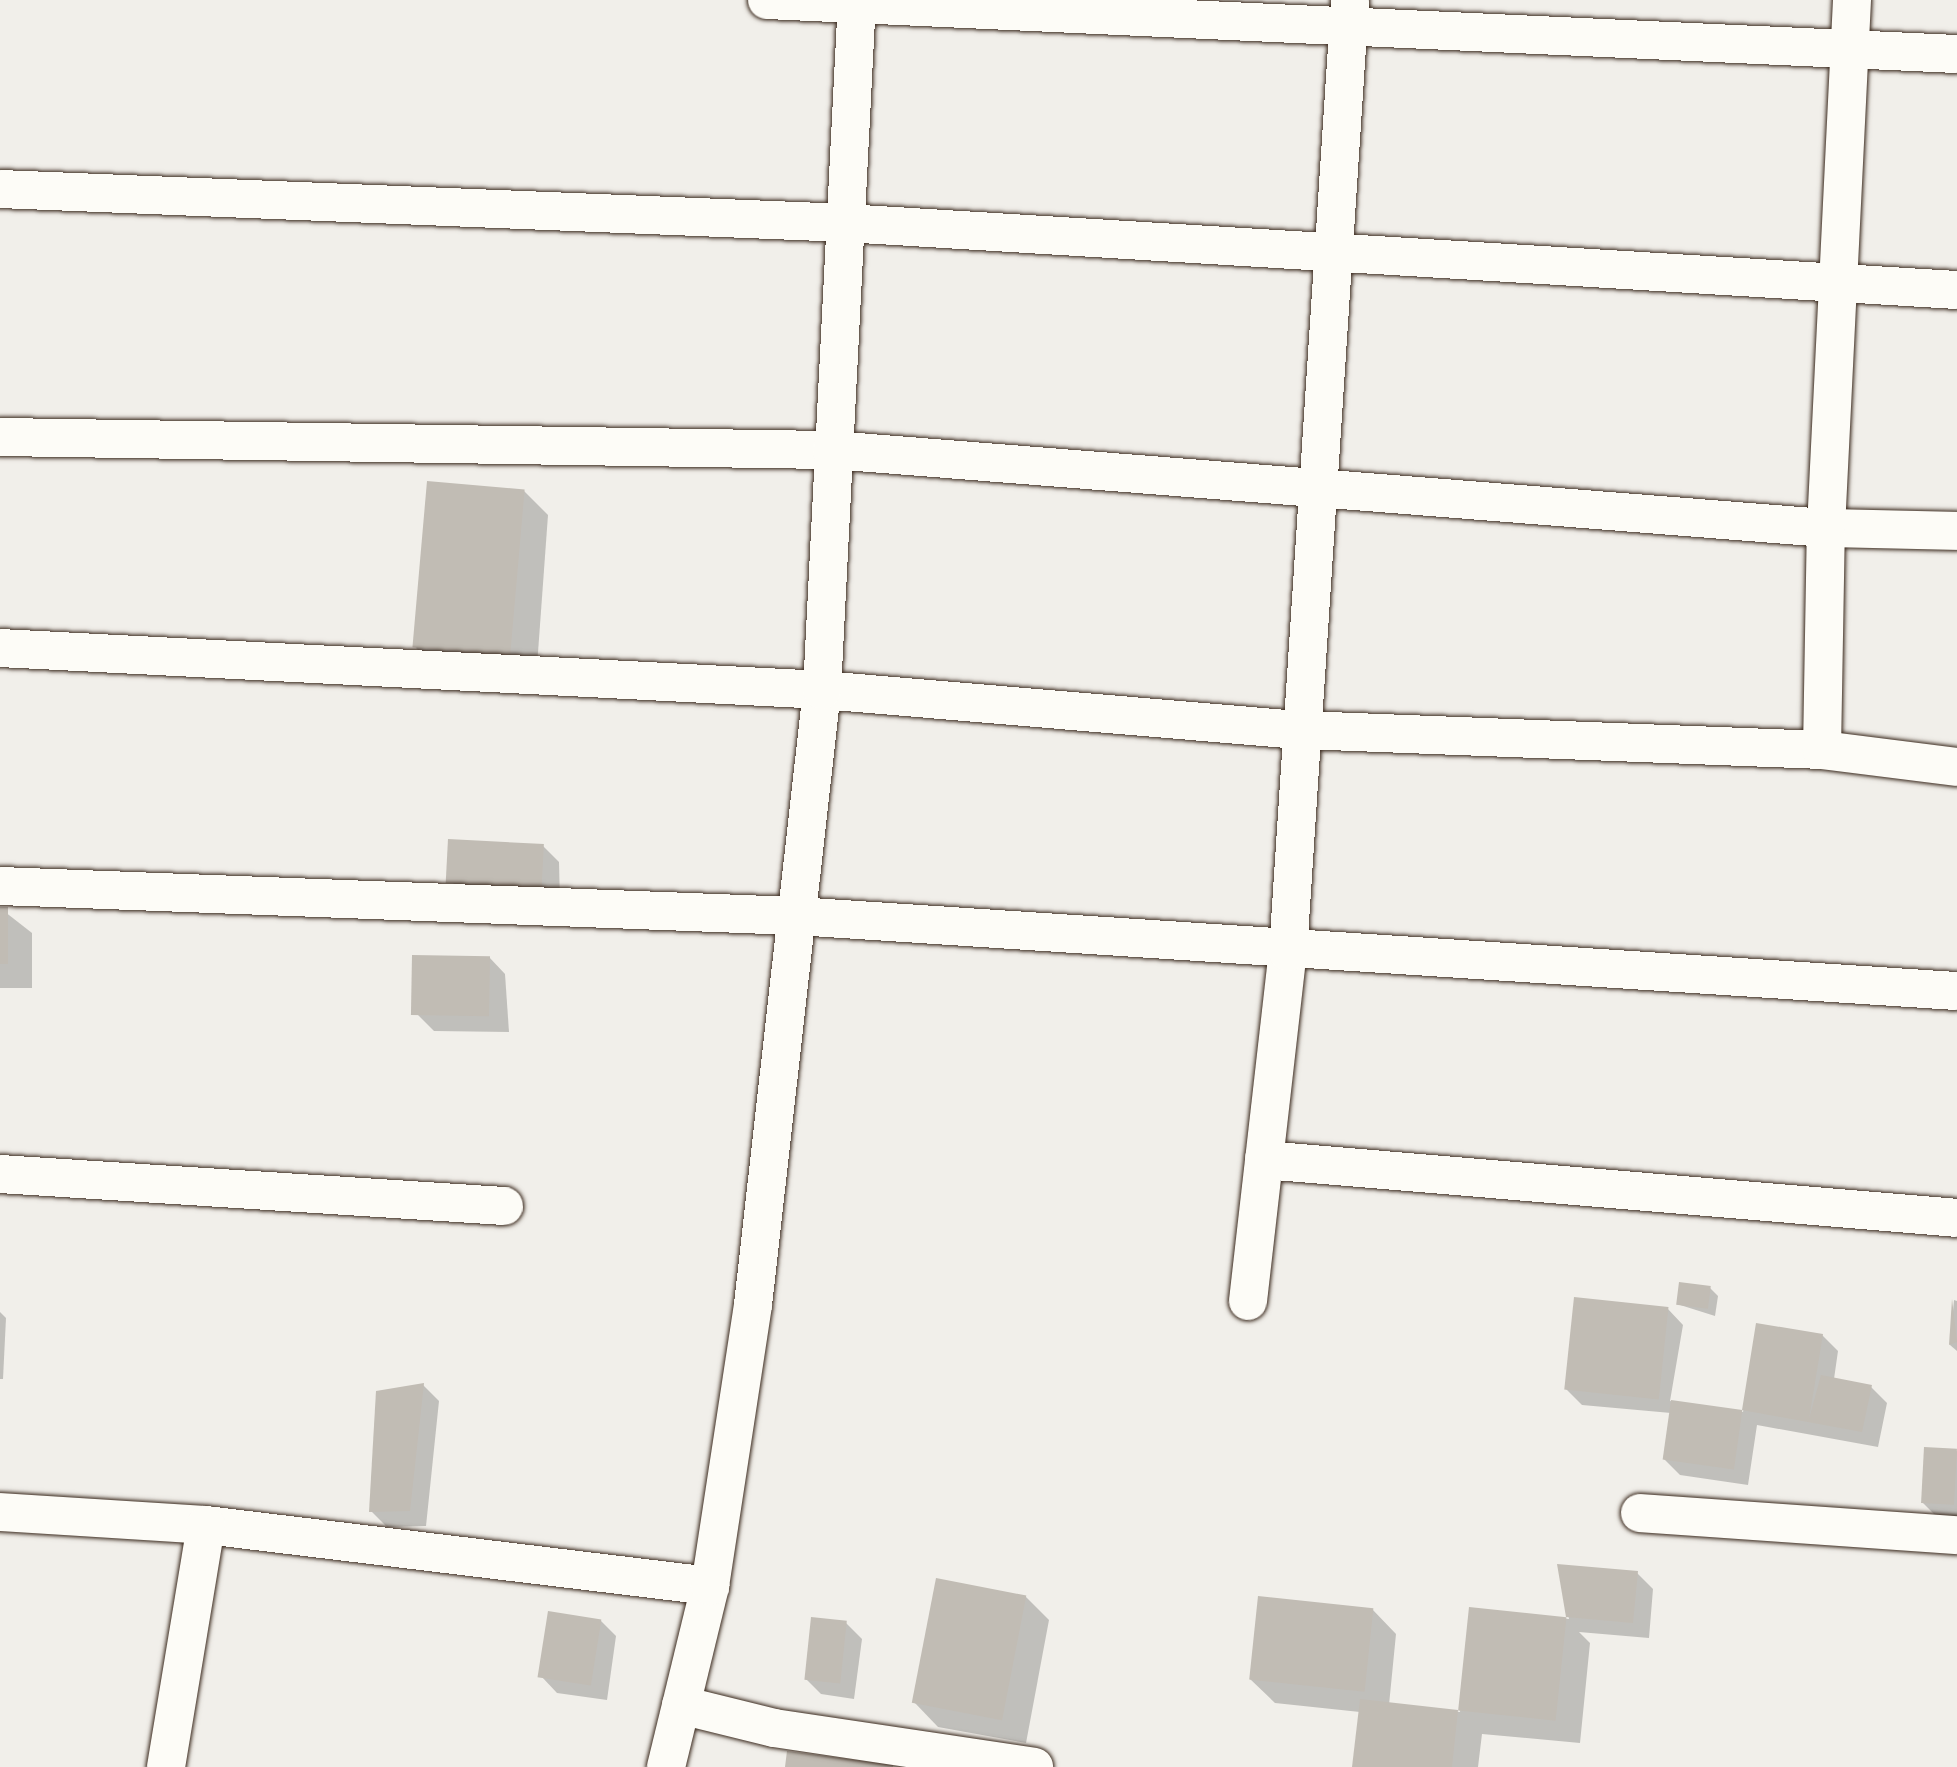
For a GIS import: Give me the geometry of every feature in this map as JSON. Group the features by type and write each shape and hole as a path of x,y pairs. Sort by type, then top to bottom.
{"street":[{"path":"767,0 1350,12 1850,50 1957,54"},
{"path":"1822,750 1826,528 1852,0"},
{"path":"666,1767 710,1586 753,1305 822,690 832,450 857,3"},
{"path":"1248,1301 1288,952 1350,12"},
{"path":"0,189 845,223 1334,256 1957,290"},
{"path":"0,436 832,450 1318,484 1826,528 1957,531"},
{"path":"0,648 822,690 1302,730 1822,750 1957,767"},
{"path":"0,886 796,916 1288,952 1957,991"},
{"path":"1264,1160 1957,1218"},
{"path":"0,1174 504,1206"},
{"path":"0,1512 206,1525 710,1586"},
{"path":"1640,1513 1957,1535"},
{"path":"166,1767 206,1525"},
{"path":"681,1705 774,1728 1034,1767"}],"building":[{"path":"427,481 525,490 510,656 412,647"},
{"path":"448,839 544,844 542,888 446,883"},
{"path":"0,907 8,907 8,964 0,964"},
{"path":"412,955 490,956 489,1016 411,1015"},
{"path":"1679,1282 1711,1286 1708,1309 1676,1305"},
{"path":"1574,1297 1668,1307 1659,1399 1564,1389"},
{"path":"1952,1299 1957,1342 1949,1345"},
{"path":"1756,1323 1823,1334 1809,1419 1821,1375 1872,1385 1862,1432 1742,1410"},
{"path":"424,1383 410,1511 369,1512 376,1391"},
{"path":"1671,1400 1742,1410 1734,1469 1663,1459"},
{"path":"1924,1447 1957,1449 1954,1505 1921,1503"},
{"path":"1557,1564 1638,1571 1633,1623 1566,1617"},
{"path":"936,1578 1026,1596 1002,1720 912,1703"},
{"path":"1258,1596 1373,1608 1365,1692 1249,1680"},
{"path":"1469,1607 1566,1617 1556,1721 1458,1710"},
{"path":"548,1611 601,1619 591,1686 538,1677"},
{"path":"811,1617 847,1621 840,1683 804,1680"},
{"path":"1360,1699 1458,1710 1452,1767 1352,1767"},
{"path":"787,1751 893,1765 893,1767 785,1767"}]}
